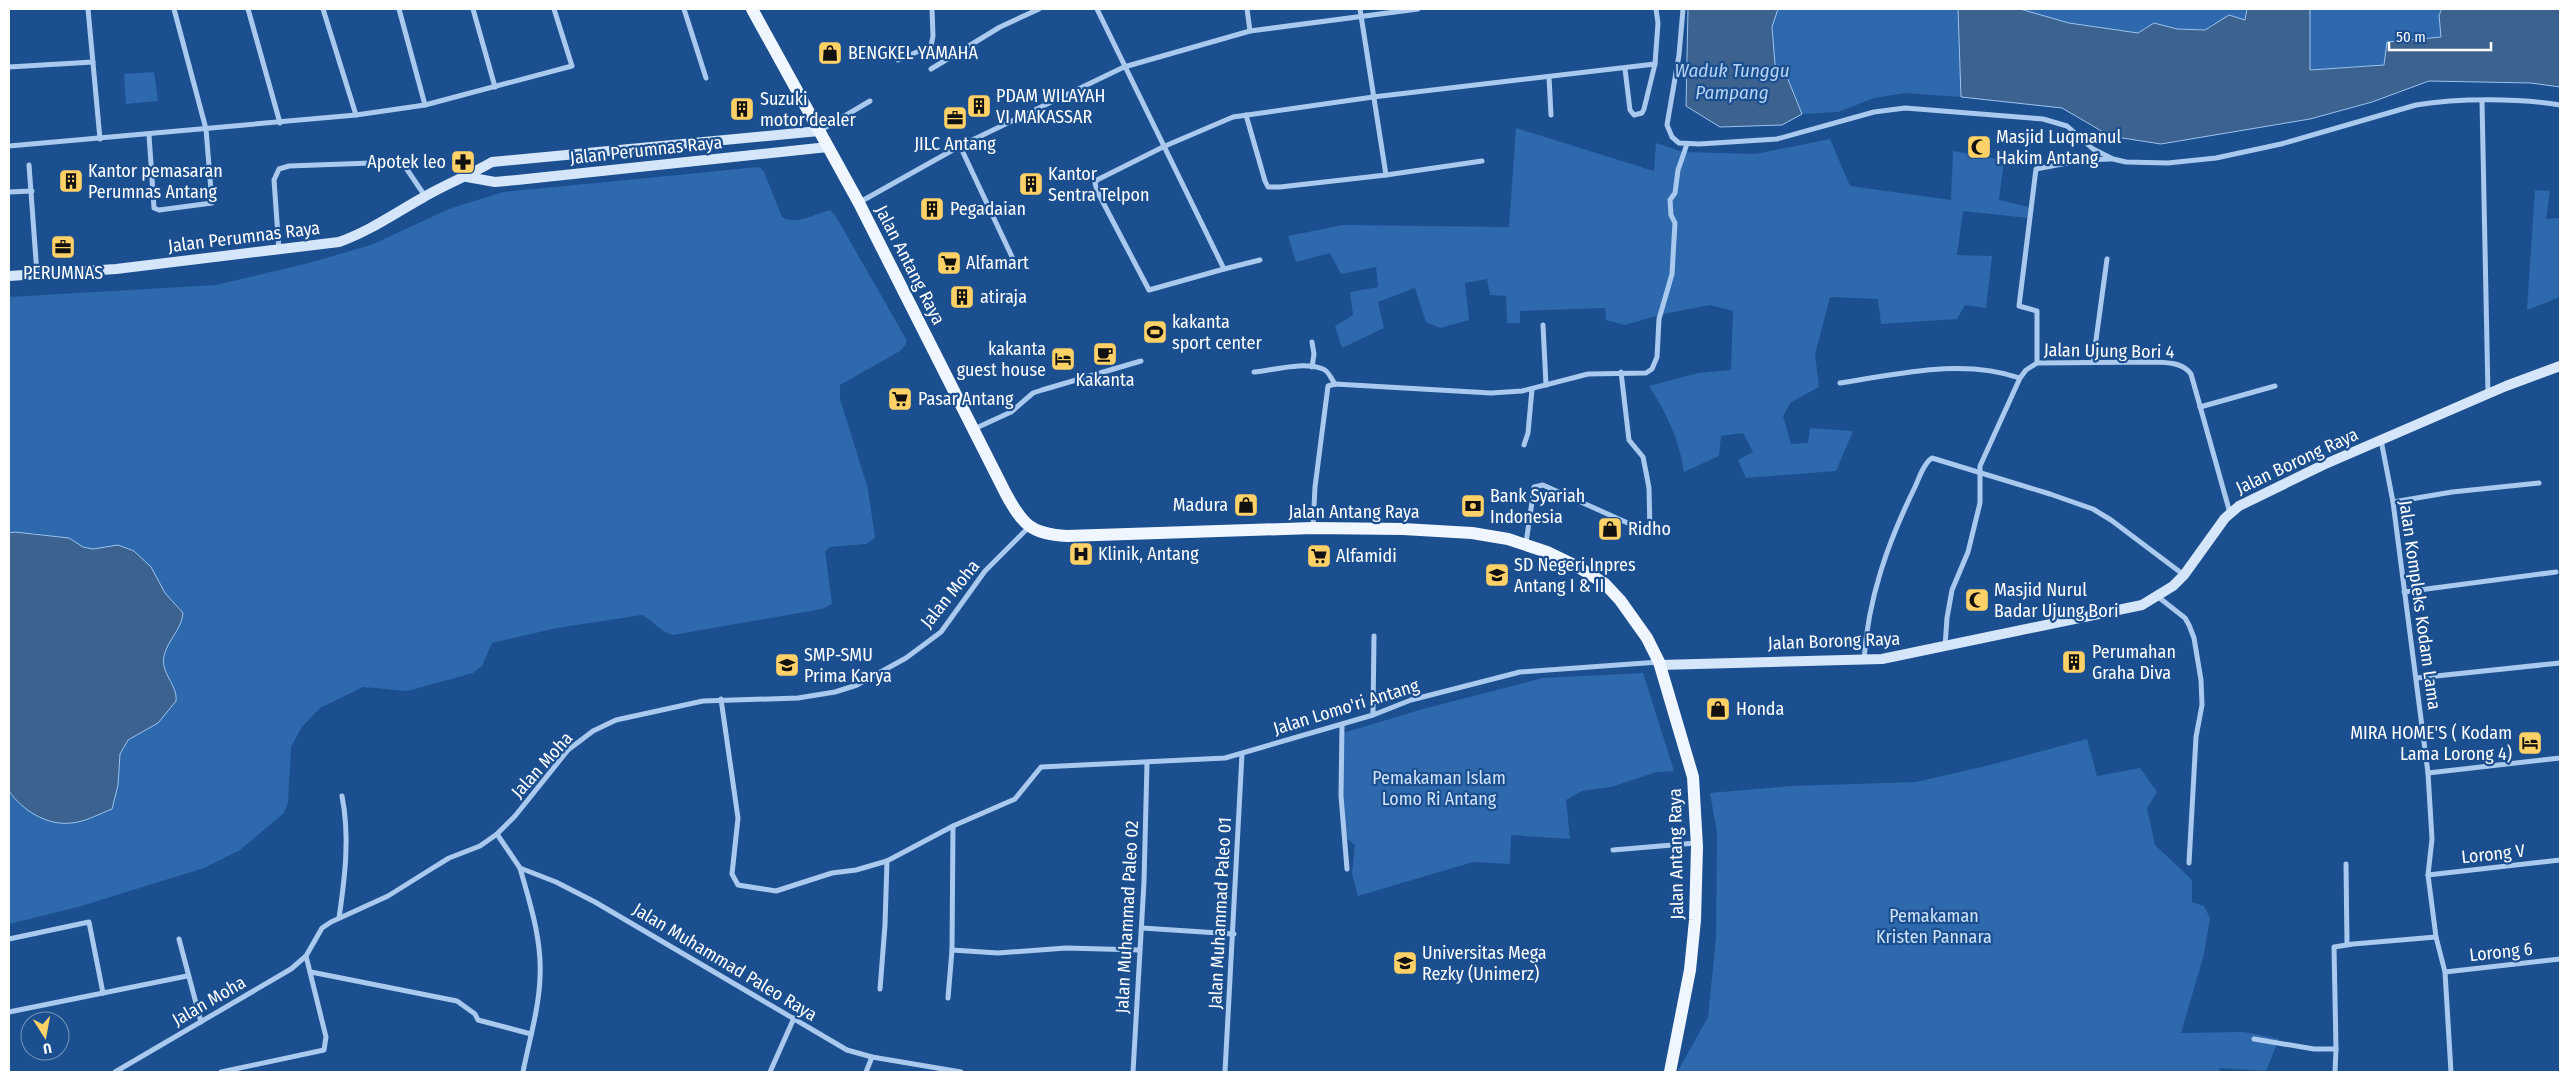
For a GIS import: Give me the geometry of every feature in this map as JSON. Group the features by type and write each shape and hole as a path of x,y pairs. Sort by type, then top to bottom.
{"main road":[{"name":"Jalan Antang Raya","path":"752,9 859,203 972,430 1017,513 1029,527 1040,534 1067,536 1313,528 1403,528 1472,533 1508,539 1580,568 1605,584 1620,600 1647,638 1660,664 1693,777 1697,843 1695,920 1691,962 1670,1072"}],"street":[{"path":"88,9 100,139"},
{"path":"149,136 154,208 159,210 209,205 212,198 206,130 174,9"},
{"path":"248,9 280,123"},
{"path":"323,9 356,115"},
{"path":"399,9 426,105"},
{"path":"473,9 495,87"},
{"path":"9,146 149,136 356,115 426,105 572,66 554,9"},
{"path":"684,9 706,78"},
{"path":"898,60 931,46 933,36 932,9"},
{"path":"931,69 1000,27 1039,9"},
{"path":"1097,9 1224,269"},
{"path":"1247,9 1250,31"},
{"path":"1360,9 1386,175"},
{"path":"859,203 960,146 1124,67 1250,31 1418,9"},
{"path":"1625,69 1630,110 1634,115 1642,113 1655,64 1658,23 1656,9"},
{"path":"1683,9 1679,55 1667,125 1674,141 1687,144 1777,139 1874,112 1905,108 2043,119 2066,126 2093,149 2113,159 2126,162 2168,163 2216,158 2281,144 2416,105 2438,101 2540,102 2560,105"},
{"path":"9,67 93,62"},
{"path":"1260,260 1149,290 1097,191 1095,183 1100,177 1217,122 1246,115 1373,96 1625,69 1655,64"},
{"path":"1549,77 1551,115"},
{"path":"819,131 870,101"},
{"path":"2482,101 2488,394"},
{"path":"1246,115 1265,182 1268,186 1280,188 1482,161"},
{"name":"Jalan Perumnas Raya","path":"9,276 116,269 339,242 364,234 425,196 468,177 492,162 819,131"},
{"path":"1313,528 1315,487 1326,389 1335,384 1491,393 1532,388 1588,374 1646,373 1652,370 1657,357 1659,319 1669,290 1675,258 1675,223 1671,215 1670,200 1675,192 1678,170 1687,144"},
{"path":"960,146 1014,261"},
{"name":"Jalan Perumnas Raya","path":"468,177 502,181 828,147"},
{"path":"2037,363 2037,311 2019,306 2036,169 2083,160 2113,159"},
{"path":"279,250 274,187 275,172 279,169 289,166 399,162 406,168 425,196"},
{"path":"29,165 37,274"},
{"path":"9,192 32,191"},
{"path":"2093,362 2107,258"},
{"path":"1543,325 1546,385"},
{"path":"1312,342 1314,354 1312,367"},
{"path":"972,430 1011,412 1033,393 1141,361"},
{"name":"Jalan Ujung Bori 4","path":"1978,473 2020,378 2026,370 2037,363 2155,362 2182,366 2190,374 2230,513"},
{"name":"Jalan Borong Raya","path":"1660,664 1864,660 1945,647 2142,605 2184,575 2230,513 2252,499 2323,464 2488,394 2560,366"},
{"path":"1254,372 1312,367 1325,370 1335,384"},
{"path":"1840,383 1934,369 1976,368 2004,372 2020,378"},
{"path":"1526,545 1534,487 1539,485 1543,485 1648,534 1651,530 1649,488 1643,456 1629,440 1621,372"},
{"path":"2200,407 2275,386"},
{"path":"1524,445 1528,433 1532,388"},
{"name":"Jalan Kompleks Kodam Lama","path":"2380,440 2393,502 2428,773 2432,839 2428,875 2436,937 2445,972 2451,1072"},
{"path":"1864,660 1872,602 1881,564 1900,516 1929,460 1937,459 2059,496 2093,509 2184,575"},
{"path":"1945,647 1947,618 1952,590 1968,552 1980,503 1978,473"},
{"path":"2393,502 2452,492 2540,483"},
{"name":"Jalan Moha","path":"115,1072 291,969 306,956 322,928 339,918 388,896 449,858 480,846 497,834 515,816 568,750 593,731 616,720 673,706 721,699 798,698 835,692 856,685 912,654 941,632 985,571 1029,527"},
{"path":"2404,592 2556,572"},
{"path":"2157,596 2185,618 2189,625 2194,638 2201,680 2202,704 2196,737 2189,863"},
{"path":"1373,715 1374,636"},
{"path":"2417,678 2560,663"},
{"name":"Jalan Lomo'ri Antang","path":"953,826 1015,800 1041,767 1197,760 1242,754 1373,715 1420,698 1520,672 1660,664"},
{"path":"721,699 738,818 732,874 738,885 776,891 832,873 856,870 887,861 953,826 952,950 948,998"},
{"path":"1342,724 1341,796 1346,868"},
{"name":"Jalan Muhammad Paleo 01","path":"1225,1072 1234,934 1242,754"},
{"path":"2428,773 2560,758"},
{"name":"Jalan Muhammad Paleo 02","path":"1133,1072 1139,950 1142,928 1147,763"},
{"path":"339,918 344,888 347,822 342,796"},
{"path":"497,834 520,868 533,913 540,963 540,979 523,1072"},
{"path":"1613,850 1697,843"},
{"name":"Lorong V","path":"2428,875 2560,860"},
{"path":"880,989 887,861"},
{"path":"2346,864 2347,944"},
{"name":"Jalan Muhammad Paleo Raya","path":"520,868 556,882 595,902 847,1050 961,1072"},
{"path":"9,939 89,922 103,994"},
{"path":"1142,928 1234,934"},
{"path":"2334,1072 2336,1049 2334,947 2347,944 2436,937"},
{"path":"178,939 201,1022"},
{"path":"952,950 998,953 1050,948 1139,950"},
{"path":"221,1072 324,1050 326,1037 306,956"},
{"name":"Lorong 6","path":"2445,972 2560,959"},
{"path":"311,972 457,1002 475,1014 478,1020 531,1034"},
{"path":"9,1012 187,976"},
{"path":"770,1072 794,1018"},
{"path":"2254,1039 2314,1049 2336,1049"},
{"path":"866,1072 872,1056"}],"green space":[{"path":"1778,9 1958,9 1961,97 1905,93 1874,98 1838,112 1802,114 1787,77 1775,64 1772,27"},
{"path":"2020,9 2247,9 2245,20 2214,23 2205,30 2177,29 2154,23 2138,33 2069,23"},
{"path":"2310,9 2442,9 2439,15 2441,37 2413,38 2384,65 2309,70"},
{"path":"154,72 158,101 126,104 124,74"},
{"path":"1516,128 1654,171 1656,143 1683,152 1755,154 1830,139 1850,186 1951,200 1953,151 2004,160 1999,200 2033,208 2028,218 1963,211 1957,255 1992,256 1986,308 1965,305 1957,319 1881,324 1878,299 1830,297 1815,354 1819,387 1791,402 1783,416 1791,444 1808,443 1810,428 1853,431 1836,471 1746,478 1738,460 1753,452 1743,433 1721,436 1719,456 1684,472 1679,449 1671,427 1649,386 1698,373 1731,370 1733,311 1710,305 1663,314 1625,325 1606,320 1605,308 1520,311 1520,323 1507,323 1506,296 1490,295 1487,279 1465,283 1469,320 1440,328 1426,322 1415,288 1378,302 1384,328 1342,348 1335,326 1353,315 1350,292 1378,287 1376,267 1341,274 1330,253 1296,262 1288,236 1343,225 1509,227"},
{"path":"759,167 764,172 782,217 799,220 830,210 835,215 906,339 906,344 900,351 840,385 840,399 868,489 875,538 866,544 830,547 825,551 832,604 822,609 673,635 664,631 642,615 557,628 492,643 482,666 473,673 407,691 363,687 320,708 302,727 291,747 288,802 284,813 240,850 204,868 78,907 9,924 9,791 28,810 53,822 76,822 112,809 118,785 120,754 128,740 158,723 176,701 164,667 164,656 180,624 183,613 165,593 151,567 83,547 69,538 32,533 9,533 9,297 216,285 305,264 371,245 449,209 503,192"},
{"path":"2535,190 2550,191 2546,219 2560,218 2560,297 2527,310"},
{"name":"Pemakaman Islam Lomo Ri Antang","path":"1643,673 1674,771 1657,772 1611,787 1582,791 1566,800 1570,839 1511,835 1510,864 1473,862 1358,896 1352,874 1355,845 1342,835 1343,733 1423,709 1543,678"},
{"name":"Pemakaman Kristen Pannara","path":"2087,739 2097,776 2140,768 2157,792 2147,808 2155,845 2192,880 2192,902 2204,906 2210,918 2204,954 2181,1033 2244,1032 2279,1039 2266,1071 2219,1068 2220,1072 1678,1071 1708,1017 1716,938 1717,833 1710,793 1791,786 1916,782 1994,764"}],"water":[{"name":"Waduk Tunggu Pampang","path":"1688,9 1778,9 1772,27 1775,64 1787,77 1802,114 1782,125 1720,127 1686,106"},
{"path":"1958,9 2020,9 2069,23 2138,33 2154,23 2177,29 2205,30 2229,15 2245,20 2247,9 2310,9 2310,70 2384,65 2387,42 2441,37 2439,15 2442,9 2560,9 2560,87 2531,83 2429,81 2372,102 2310,119 2161,144 2110,136 2062,108 1961,97"},
{"path":"9,533 69,538 83,547 93,549 118,545 134,551 151,567 165,593 183,613 180,624 168,645 163,662 176,695 176,701 158,723 128,740 120,754 118,785 112,809 76,822 62,823 44,819 28,810 9,791"}],"place":[{"name":"BENGKEL YAMAHA","path":"830,53"},
{"name":"PDAM WILAYAH VI MAKASSAR","path":"979,106"},
{"name":"Suzuki motor dealer","path":"742,109"},
{"name":"JILC Antang","path":"955,118"},
{"name":"Masjid Luqmanul Hakim Antang","path":"1979,147"},
{"name":"Apotek leo","path":"463,162"},
{"name":"Kantor pemasaran Perumnas Antang","path":"71,181"},
{"name":"Kantor Sentra Telpon","path":"1031,184"},
{"name":"Pegadaian","path":"932,209"},
{"name":"PERUMNAS","path":"63,247"},
{"name":"Alfamart","path":"949,263"},
{"name":"atiraja","path":"962,297"},
{"name":"kakanta sport center","path":"1155,332"},
{"name":"Kakanta","path":"1105,354"},
{"name":"kakanta guest house","path":"1063,359"},
{"name":"Pasar Antang","path":"900,399"},
{"name":"Madura","path":"1246,505"},
{"name":"Bank Syariah Indonesia","path":"1473,506"},
{"name":"Ridho","path":"1610,529"},
{"name":"Klinik, Antang","path":"1081,554"},
{"name":"Alfamidi","path":"1319,556"},
{"name":"SD Negeri Inpres Antang I & II","path":"1497,575"},
{"name":"Masjid Nurul Badar Ujung Bori","path":"1977,600"},
{"name":"Perumahan Graha Diva","path":"2074,662"},
{"name":"SMP-SMU Prima Karya","path":"787,665"},
{"name":"Honda","path":"1718,709"},
{"name":"MIRA HOME'S ( Kodam Lama Lorong 4)","path":"2530,743"},
{"name":"Universitas Mega Rezky (Unimerz)","path":"1405,963"}]}
